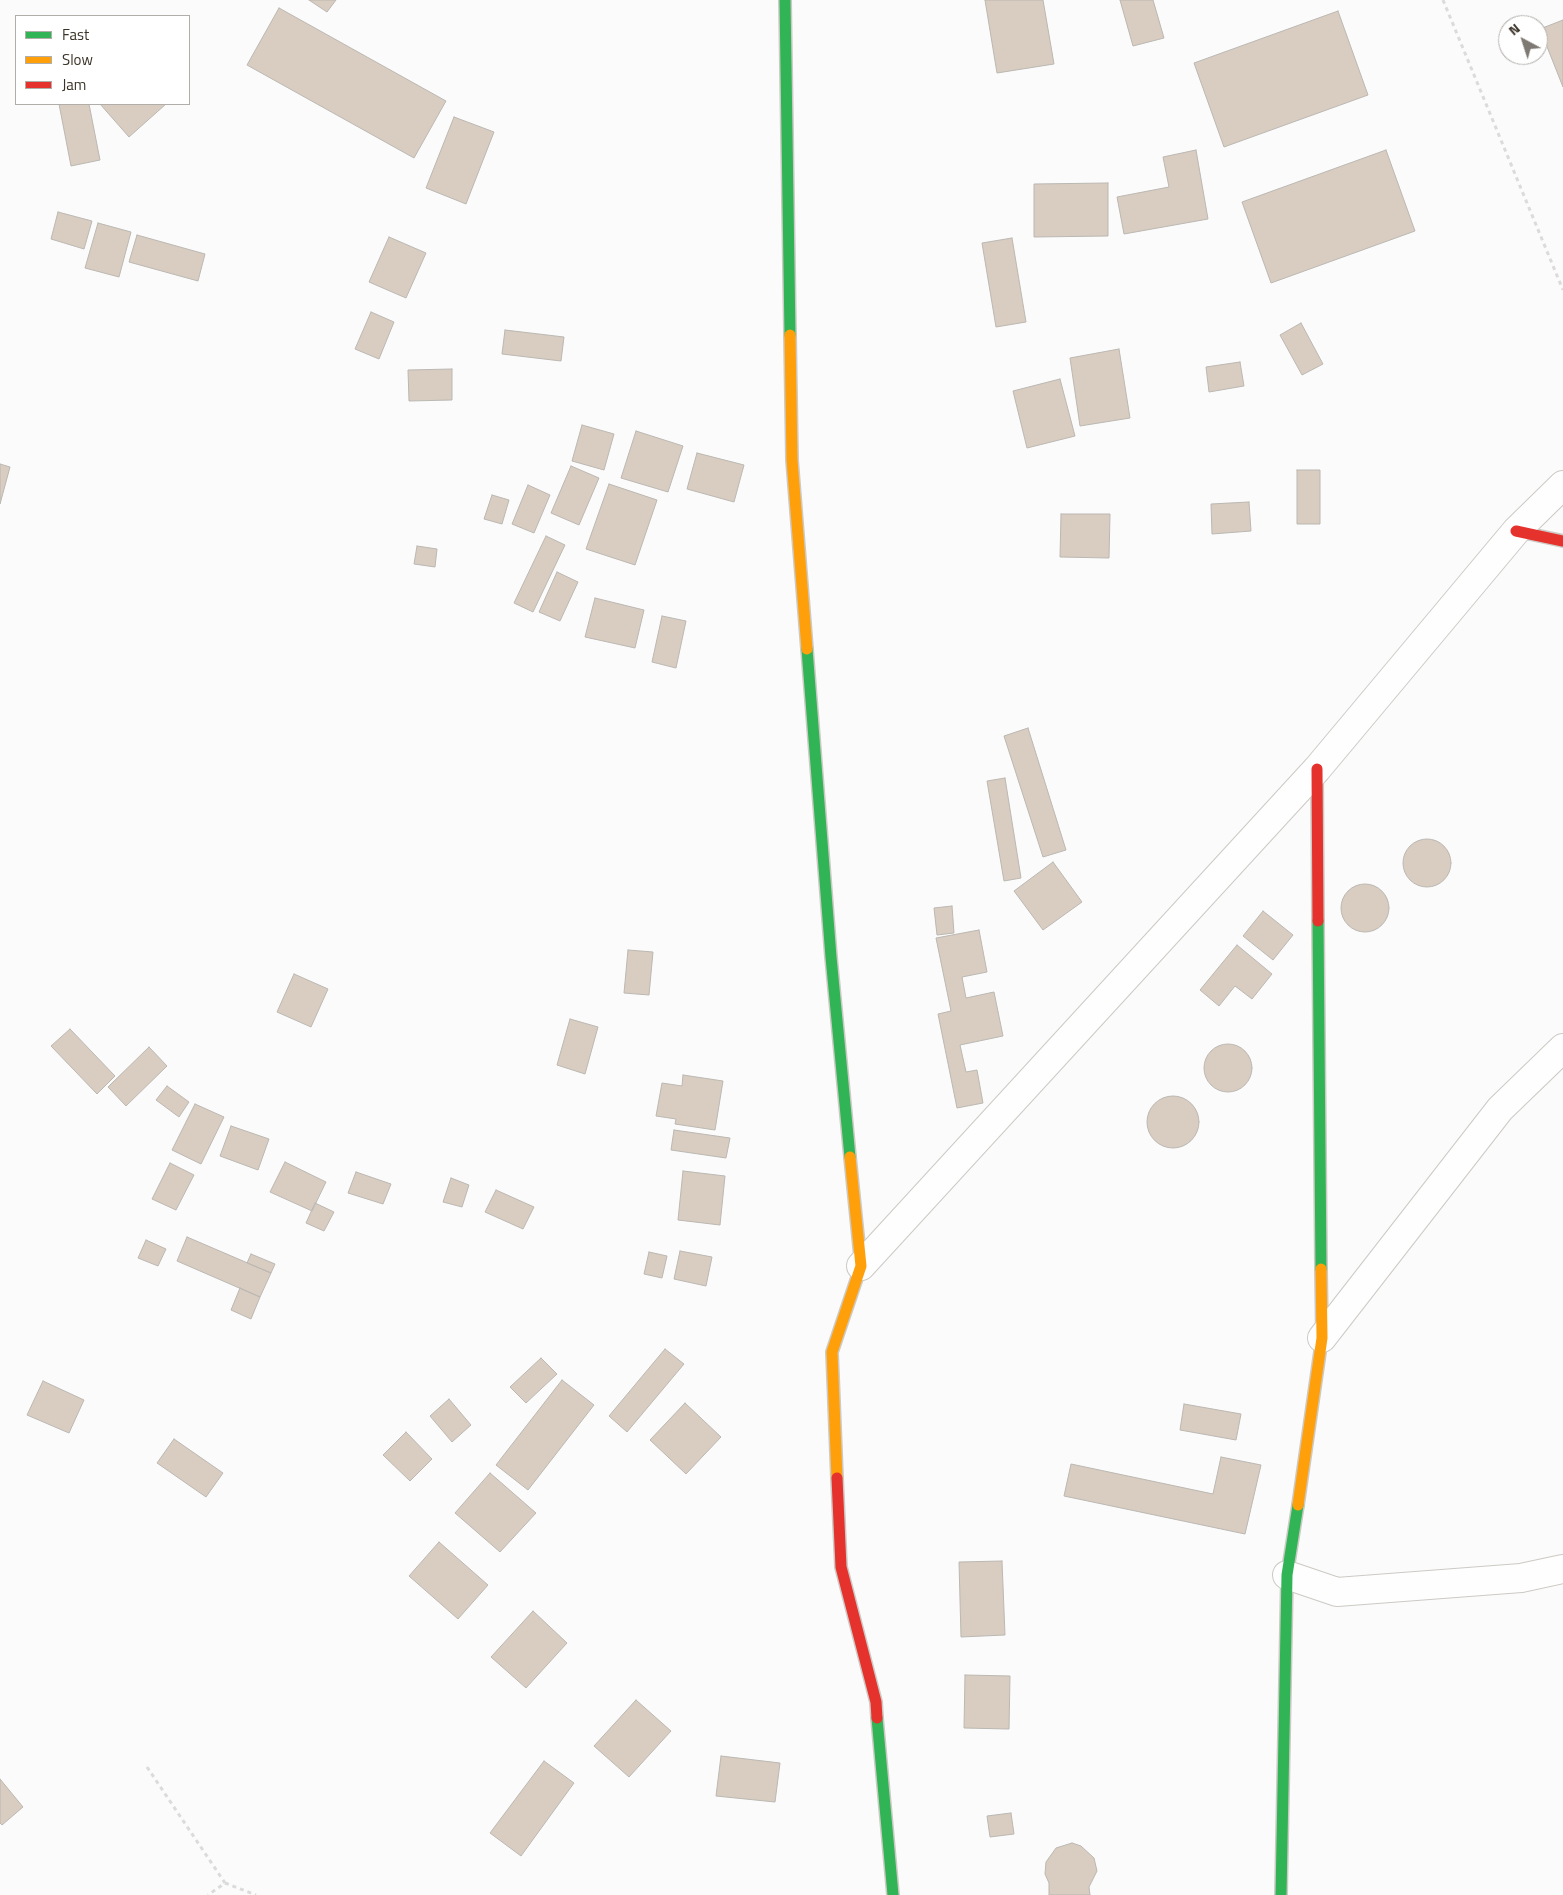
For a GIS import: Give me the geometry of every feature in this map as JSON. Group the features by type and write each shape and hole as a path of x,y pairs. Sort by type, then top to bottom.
{"street":[{"path":"785,0 792,460 830,947 861,1266"},
{"path":"893,1895 876,1702 841,1567 832,1352 861,1266 1317,769 1516,531 1563,485"},
{"path":"1516,531 1563,541"},
{"path":"1281,1895 1281,1808 1287,1575 1307,1451 1322,1338 1317,769"},
{"path":"1322,1338 1500,1109 1563,1048"},
{"path":"1287,1575 1337,1592 1521,1578 1563,1569"}],"path":[{"path":"1443,0 1563,290"},
{"path":"147,1767 225,1883 256,1895"},
{"path":"208,1895 225,1883"}],"building":[{"path":"309,0 336,0 327,12"},
{"path":"985,0 1043,0 1054,64 997,73"},
{"path":"1120,0 1153,0 1164,38 1133,46"},
{"path":"279,8 446,101 414,158 247,65"},
{"path":"1338,11 1368,95 1224,147 1194,63"},
{"path":"1563,20 1563,87 1548,49 1548,26"},
{"path":"59,105 89,105 100,160 71,166"},
{"path":"101,105 165,105 129,137"},
{"path":"454,117 494,132 466,204 426,188"},
{"path":"1196,150 1208,219 1124,234 1117,197 1169,187 1163,157"},
{"path":"1386,150 1415,231 1271,283 1242,202"},
{"path":"1108,183 1108,236 1034,237 1034,184"},
{"path":"58,212 92,221 84,249 51,239"},
{"path":"98,223 131,232 119,277 85,268"},
{"path":"137,235 205,254 198,281 129,262"},
{"path":"389,237 426,253 406,298 369,282"},
{"path":"1012,238 1026,322 996,327 982,243"},
{"path":"371,312 394,322 379,359 355,349"},
{"path":"1301,323 1323,364 1302,375 1280,335"},
{"path":"505,330 564,337 561,361 502,354"},
{"path":"1119,349 1130,418 1080,426 1070,358"},
{"path":"1240,362 1244,386 1209,392 1206,367"},
{"path":"452,369 452,400 409,401 408,370"},
{"path":"1060,379 1075,436 1027,448 1013,391"},
{"path":"582,425 614,434 604,470 572,461"},
{"path":"636,431 683,446 668,492 621,478"},
{"path":"697,453 744,465 734,502 687,489"},
{"path":"0,464 10,467 0,504"},
{"path":"571,466 599,478 579,525 551,513"},
{"path":"1297,470 1320,470 1320,524 1297,524"},
{"path":"609,484 657,500 635,565 586,549"},
{"path":"528,485 550,495 534,533 512,524"},
{"path":"492,495 509,500 502,524 484,519"},
{"path":"1249,502 1251,531 1212,534 1211,504"},
{"path":"1061,514 1110,514 1109,558 1060,557"},
{"path":"546,536 565,545 533,612 514,603"},
{"path":"417,546 437,549 435,567 414,564"},
{"path":"557,572 578,582 560,621 539,612"},
{"path":"595,598 644,610 635,648 585,637"},
{"path":"662,616 686,621 676,668 652,662"},
{"path":"1028,728 1066,850 1043,857 1004,736"},
{"path":"1005,778 1021,878 1004,881 987,781"},
{"path":"1427,839 1436,841 1444,846 1449,854 1451,863 1449,872 1444,880 1436,885 1427,887 1418,885 1410,880 1405,872 1403,863 1405,854 1410,846 1418,841"},
{"path":"1053,862 1082,902 1043,930 1014,891"},
{"path":"1365,884 1374,886 1382,891 1387,899 1389,908 1387,917 1382,925 1374,930 1365,932 1356,930 1348,925 1343,917 1341,908 1343,899 1348,891 1356,886"},
{"path":"952,906 954,933 937,935 934,908"},
{"path":"1263,911 1293,935 1273,960 1243,936"},
{"path":"979,930 987,972 962,977 966,998 994,992 1003,1036 960,1045 966,1072 977,1070 983,1103 957,1108 938,1014 951,1011 936,938"},
{"path":"1237,945 1272,974 1252,999 1235,986 1219,1006 1200,990"},
{"path":"628,950 653,952 649,995 624,993"},
{"path":"294,974 328,989 311,1027 277,1012"},
{"path":"570,1019 598,1027 585,1074 557,1065"},
{"path":"70,1029 115,1076 97,1094 51,1046"},
{"path":"1228,1044 1237,1046 1245,1051 1250,1059 1252,1068 1250,1077 1245,1085 1237,1090 1228,1092 1219,1090 1211,1085 1206,1077 1204,1068 1206,1059 1211,1051 1219,1046"},
{"path":"149,1047 167,1066 126,1106 108,1087"},
{"path":"683,1075 723,1081 715,1130 675,1124 676,1119 656,1116 662,1083 682,1086"},
{"path":"167,1086 189,1102 179,1117 156,1100"},
{"path":"1173,1096 1187,1100 1195,1108 1199,1122 1195,1136 1187,1144 1173,1148 1159,1144 1151,1136 1147,1122 1151,1108 1159,1100"},
{"path":"195,1104 224,1117 201,1164 172,1150"},
{"path":"231,1126 269,1139 258,1170 220,1156"},
{"path":"674,1130 730,1138 726,1158 671,1150"},
{"path":"285,1162 326,1182 312,1211 270,1192"},
{"path":"170,1163 194,1175 176,1210 152,1199"},
{"path":"683,1171 725,1176 720,1225 678,1220"},
{"path":"356,1172 391,1184 383,1204 348,1193"},
{"path":"451,1178 469,1185 462,1207 443,1202"},
{"path":"496,1190 534,1207 523,1229 485,1212"},
{"path":"315,1203 334,1212 324,1231 306,1223"},
{"path":"187,1237 271,1273 260,1297 177,1261"},
{"path":"146,1240 166,1249 158,1266 138,1258"},
{"path":"680,1251 712,1257 706,1286 674,1279"},
{"path":"649,1252 667,1256 662,1278 644,1274"},
{"path":"251,1254 275,1264 271,1273 247,1263"},
{"path":"240,1288 260,1297 251,1319 231,1310"},
{"path":"665,1349 684,1364 627,1432 609,1416"},
{"path":"541,1358 557,1374 526,1403 510,1387"},
{"path":"562,1380 594,1405 528,1490 496,1465"},
{"path":"43,1381 84,1400 69,1433 27,1415"},
{"path":"449,1399 471,1425 452,1442 430,1416"},
{"path":"685,1403 721,1437 686,1474 650,1440"},
{"path":"1184,1404 1241,1414 1236,1440 1180,1430"},
{"path":"406,1432 432,1459 410,1481 383,1455"},
{"path":"174,1439 223,1473 206,1497 157,1463"},
{"path":"1221,1457 1261,1465 1245,1534 1064,1496 1071,1464 1213,1494"},
{"path":"490,1473 536,1513 500,1552 455,1513"},
{"path":"439,1542 488,1585 458,1619 409,1576"},
{"path":"1002,1561 1005,1635 961,1637 959,1562"},
{"path":"533,1611 567,1643 526,1688 491,1657"},
{"path":"965,1675 1010,1676 1009,1729 964,1728"},
{"path":"636,1700 671,1731 629,1777 594,1746"},
{"path":"721,1756 780,1763 775,1802 716,1796"},
{"path":"544,1761 574,1783 521,1856 490,1833"},
{"path":"0,1779 23,1807 2,1825 0,1823"},
{"path":"1011,1813 1014,1834 990,1837 987,1816"},
{"path":"1072,1843 1081,1846 1094,1858 1097,1871 1089,1887 1090,1895 1049,1895 1049,1883 1045,1874 1046,1862 1056,1848"}],"traffic: fast":[{"path":"785,0 790,335"},
{"path":"807,649 831,957 850,1157"},
{"path":"1318,921 1321,1269"},
{"path":"1281,1895 1287,1575 1298,1505"},
{"path":"877,1718 893,1895"}],"traffic: slow":[{"path":"790,335 792,460 807,649"},
{"path":"837,1478 832,1352 861,1266 850,1157"},
{"path":"1298,1505 1322,1338 1321,1269"}],"traffic: jam":[{"path":"1516,531 1563,541"},
{"path":"1317,769 1318,921"},
{"path":"837,1478 841,1567 876,1702 877,1718"}]}
